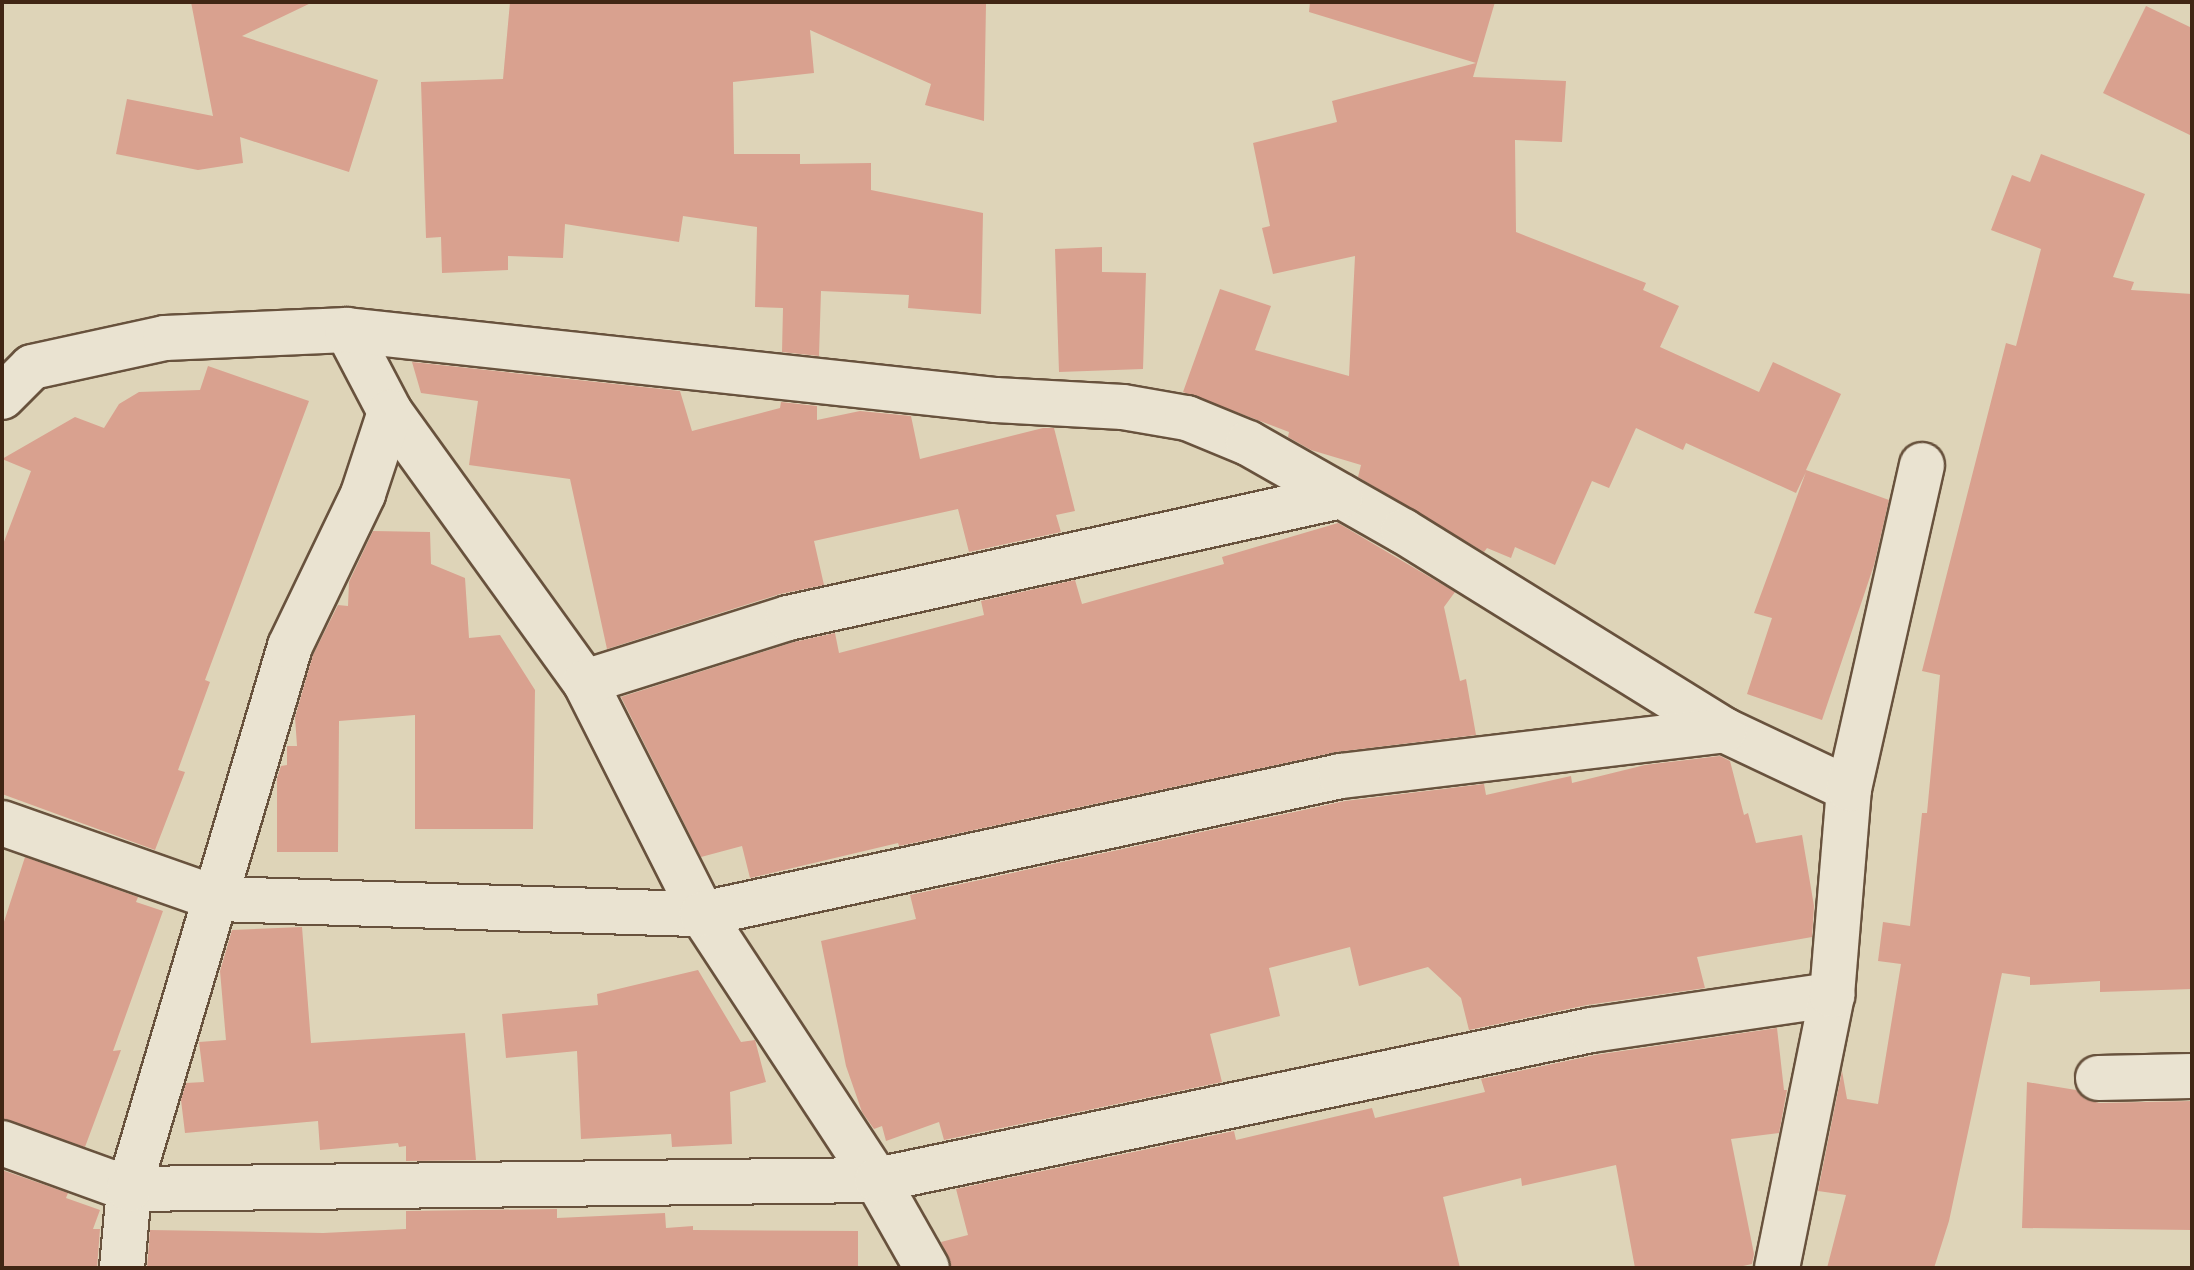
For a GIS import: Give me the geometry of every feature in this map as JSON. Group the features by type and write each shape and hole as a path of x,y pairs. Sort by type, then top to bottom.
{"street":[{"path":"2,397 32,367 165,338 347,330 996,400 1123,407 1187,418 1235,438 1341,496 1724,730 1849,789"},
{"path":"347,330 390,412 585,682 702,914 877,1180 927,1268"},
{"path":"122,1268 129,1189 218,899 290,646 363,494 390,412"},
{"path":"1777,1268 1832,995 1849,789 1922,465"},
{"path":"585,682 788,618 1341,496"},
{"path":"2,823 218,899 702,914 1341,776 1724,730"},
{"path":"2,1143 129,1189 877,1180 1591,1030 1832,995"},
{"path":"2098,1078 2192,1076"}],"building":[{"path":"191,2 313,2 242,36 378,80 349,172 240,137 243,163 198,170 116,154 127,99 213,116"},
{"path":"510,2 986,4 984,121 925,105 931,84 810,30 814,73 733,82 734,154 800,154 800,164 871,163 871,190 983,213 981,314 908,308 909,295 821,291 819,356 782,352 783,308 755,307 757,227 683,216 679,242 565,224 563,258 508,256 508,270 442,273 441,237 426,238 421,82 503,79"},
{"path":"1310,2 1495,2 1473,77 1566,81 1562,142 1515,140 1516,232 1646,283 1643,290 1679,306 1660,347 1759,392 1773,362 1841,394 1806,470 1889,500 1874,565 1822,720 1747,694 1772,618 1754,613 1806,472 1796,493 1686,443 1683,450 1636,428 1609,488 1592,481 1555,565 1515,547 1511,558 1487,548 1484,552 1358,477 1361,465 1311,450 1288,437 1289,432 1183,392 1220,289 1271,306 1255,350 1349,376 1355,256 1273,274 1262,228 1270,226 1253,143 1337,122 1332,101 1476,63 1309,12"},
{"path":"2146,6 2192,28 2192,136 2103,93"},
{"path":"2041,154 2145,194 2113,277 2134,282 2131,290 2192,294 2192,989 2100,992 2100,981 2030,985 2030,977 2002,973 1949,1221 1934,1268 1827,1268 1846,1195 1818,1191 1842,1071 1847,1099 1878,1104 1901,964 1878,961 1883,922 1910,926 1922,813 1927,813 1940,675 1922,671 2006,343 2016,346 2041,249 1991,230 2012,175 2030,182"},
{"path":"1102,247 1102,272 1146,273 1143,369 1059,372 1055,249"},
{"path":"412,362 680,391 692,431 780,408 781,402 817,406 817,420 860,411 911,416 920,459 1043,428 1054,428 1075,511 1056,515 1061,532 969,552 958,509 814,541 824,585 780,594 607,649 570,479 469,465 478,401 421,393"},
{"path":"208,366 309,401 205,680 210,682 178,770 185,772 155,850 2,794 2,547 31,471 2,459 75,417 104,428 119,404 139,392 200,390"},
{"path":"1338,523 1455,592 1444,607 1460,681 1466,679 1476,735 1336,752 899,846 898,843 750,878 742,846 701,857 621,697 794,642 835,633 839,653 984,615 981,601 1075,580 1082,604 1224,564 1222,557"},
{"path":"373,531 430,532 431,564 465,578 469,638 500,635 535,690 533,829 415,829 415,715 339,721 338,852 277,852 277,778 281,766 287,765 287,746 297,746 295,717 313,655 338,605 348,606 349,582"},
{"path":"1720,756 1730,761 1744,815 1748,813 1756,843 1802,835 1814,906 1812,937 1697,957 1705,988 1587,1005 1469,1030 1461,998 1428,967 1359,986 1350,947 1269,968 1280,1016 1210,1034 1222,1082 944,1140 939,1122 886,1141 882,1126 874,1129 862,1112 846,1066 821,941 916,919 910,895 1345,801 1484,784 1486,795 1571,776 1572,783 1645,765"},
{"path":"25,857 138,897 136,902 163,911 113,1051 121,1050 85,1147 2,1119 2,928"},
{"path":"302,927 311,1043 465,1033 476,1160 406,1161 406,1146 399,1147 398,1143 320,1150 318,1121 185,1133 181,1100 186,1083 204,1082 199,1042 226,1040 220,971 232,930"},
{"path":"698,970 741,1042 755,1040 766,1082 730,1092 732,1144 672,1147 671,1134 581,1139 577,1051 506,1058 502,1014 598,1005 597,994"},
{"path":"1777,1028 1784,1090 1787,1090 1779,1133 1731,1139 1754,1254 1752,1264 1734,1268 1635,1268 1616,1165 1522,1186 1521,1178 1443,1197 1460,1268 952,1268 941,1242 968,1235 956,1189 1234,1131 1236,1140 1372,1108 1375,1118 1485,1092 1481,1079 1595,1055"},
{"path":"2027,1082 2076,1090 2085,1099 2099,1103 2192,1101 2192,1230 2022,1228"},
{"path":"2,1170 68,1193 66,1198 100,1210 93,1229 100,1229 97,1268 2,1268"},
{"path":"557,1209 557,1218 665,1213 666,1228 693,1226 693,1230 858,1231 858,1268 147,1268 150,1230 323,1233 406,1229 406,1211"}]}
